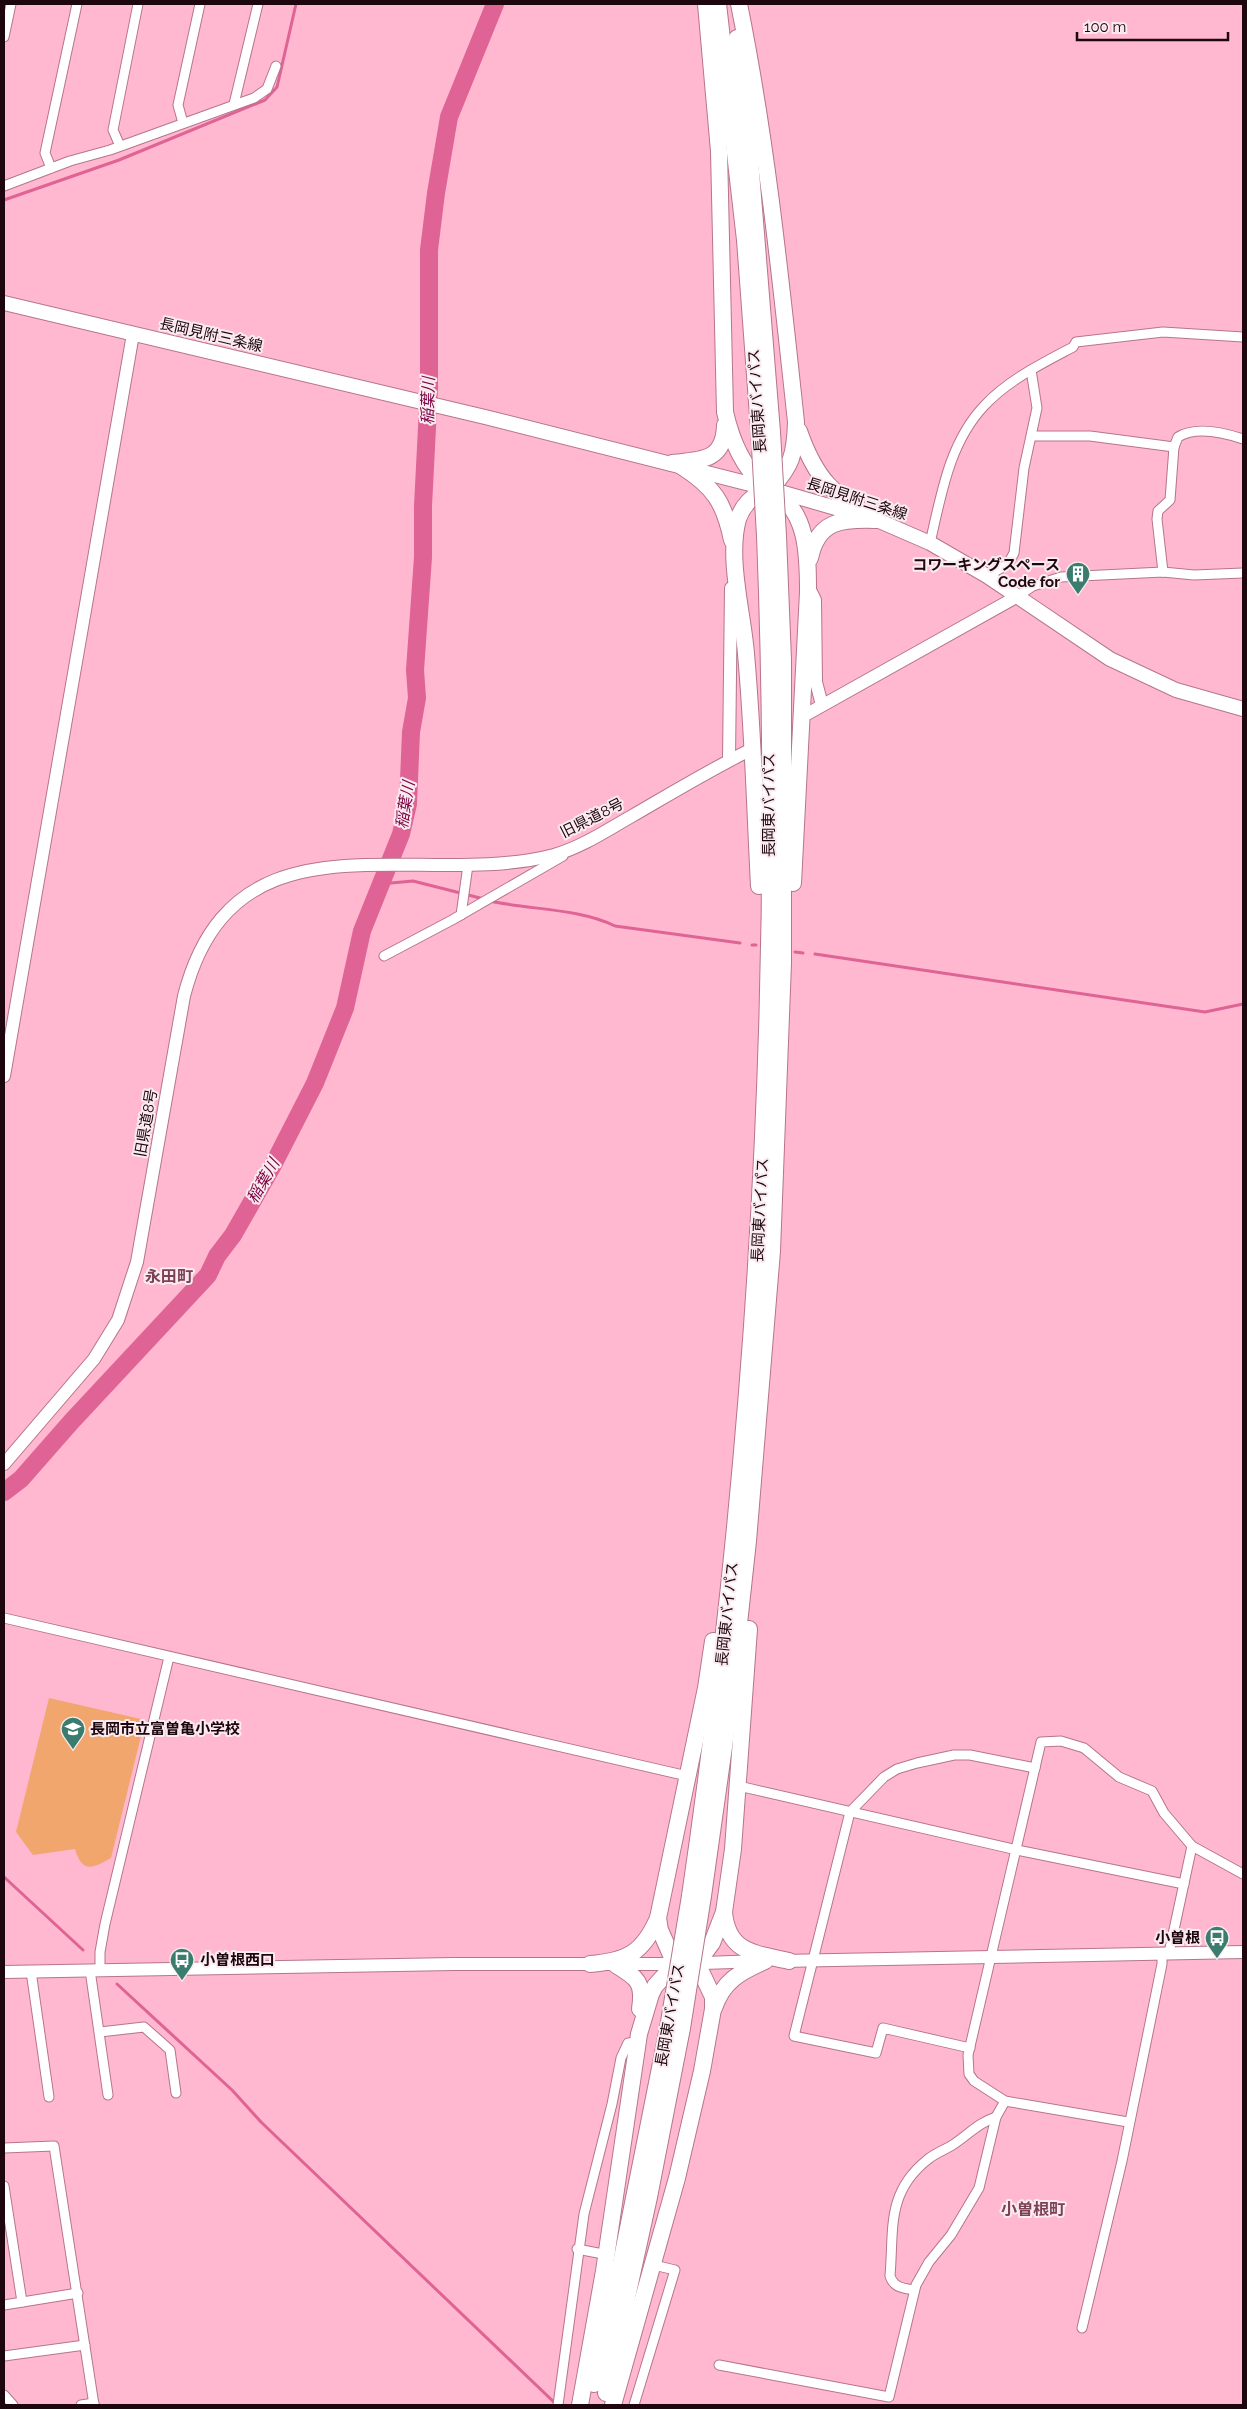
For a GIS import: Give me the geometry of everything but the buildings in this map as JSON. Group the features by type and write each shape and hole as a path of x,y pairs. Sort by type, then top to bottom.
{"highway":[{"path":"676,465 697,460 716,452 723,444 725,412 719,151 706,4"},
{"name":"長岡東バイパス","path":"718,4 766,431"},
{"name":"長岡東バイパス","path":"603,2405 649,2197 675,2028 731,1697 761,1405 773,1242 783,962 783,660 772,536 751,172 732,4"},
{"path":"736,570 737,528 741,511 750,498 768,489 786,473 795,448 796,422 751,60 739,4"},
{"path":"725,412 737,451 749,472 768,489 787,500 801,527 805,540 808,578 792,903 783,962"},
{"path":"796,422 809,459 821,479 858,509 877,520"},
{"path":"676,465 700,478 719,499 728,522 746,653 760,908 768,944"},
{"path":"808,578 815,541 825,528 839,522 877,520"},
{"name":"長岡東バイパス","path":"697,1896 741,1484 765,1126 772,536"},
{"path":"590,1964 612,1962 634,1952 648,1939 658,1918 706,1688 724,1577 733,1481 750,1369"},
{"path":"713,2009 710,1988 696,1964 712,1943 724,1912 733,1849 752,1597 761,1405"},
{"path":"724,1912 725,1923 737,1945 756,1955 789,1961"},
{"path":"580,2405 604,2270 639,2038 651,1994 675,1964 660,1930 658,1918"},
{"path":"613,2405 676,2178 702,2071 713,2009 725,1985 742,1971 764,1961"},
{"path":"616,1965 632,1974 640,1986 639,2038"},
{"name":"長岡東バイパス","path":"589,2405 675,2028"}],"main road":[{"name":"長岡見附三条線","path":"4,303 485,416 768,489 877,520 930,543 987,576 1110,659 1176,690 1243,709"}],"street":[{"path":"4,37 11,4"},
{"path":"51,168 45,154 77,4"},
{"path":"120,146 113,130 138,4"},
{"path":"183,122 178,105 200,4"},
{"path":"234,104 258,4"},
{"path":"4,186 254,98 267,89 276,66"},
{"path":"930,543 946,476 957,446 984,406 1031,370 1074,347 1076,342 1163,332 1243,337"},
{"path":"4,1076 133,334"},
{"path":"987,576 1012,560 1024,468 1037,408 1031,370"},
{"path":"1163,572 1157,519 1158,511 1170,500 1174,447 1178,437 1193,431 1230,434 1243,439"},
{"path":"1032,436 1090,436 1174,447"},
{"path":"730,760 731,588 736,570"},
{"path":"807,714 852,691 1018,596 1032,586 1061,577 1163,572 1194,575 1243,573"},
{"path":"808,578 815,600 816,682 822,705"},
{"name":"旧県道8号","path":"4,1464 94,1359 118,1320 139,1254 184,996 197,955 213,928 247,895 282,876 325,867 468,865 534,860 558,854 595,838 748,751"},
{"path":"384,956 595,838"},
{"path":"461,914 468,865"},
{"path":"4,1618 682,1774"},
{"path":"108,2096 95,1970 169,1656"},
{"path":"1128,2122 1005,2101 974,2081 969,2074 967,2064 970,2048 1042,1742 1061,1741 1084,1748 1119,1777 1152,1791 1164,1813 1192,1846 1243,1874"},
{"path":"970,2048 883,2028 876,2053 794,2036 850,1812 884,1777 897,1769 954,1755 970,1755 1035,1768"},
{"path":"743,1787 1017,1850 1184,1884"},
{"path":"1082,2328 1122,2161 1128,2122 1162,1964 1184,1884 1192,1846"},
{"path":"4,1972 696,1964 764,1961 1243,1952"},
{"path":"31,1972 49,2097"},
{"path":"100,2032 144,2026 170,2050 176,2094"},
{"path":"559,2404 577,2249 584,2214 612,2104 621,2058 628,2043 639,2038"},
{"path":"720,2365 889,2397 914,2290 929,2262 951,2235 979,2188 996,2117 1005,2101"},
{"path":"914,2290 897,2286 892,2283 890,2276 892,2220 900,2191 916,2170 929,2159 954,2144 979,2123 996,2117"},
{"path":"4,2148 54,2146 94,2404 81,2405"},
{"path":"4,2186 22,2302"},
{"path":"577,2249 598,2253"},
{"path":"634,2405 675,2270 658,2266"},
{"path":"4,2305 78,2294"},
{"path":"4,2356 85,2345"},
{"path":"4,2395 13,2405"}],"shaded area":[{"path":"49,1698 145,1720 111,1858 98,1865 88,1867 84,1865 75,1849 33,1855 16,1832"}],"waterway":[{"path":"4,200 119,160 265,100 277,87 296,4"},
{"name":"稲葉川","path":"4,1492 21,1479 71,1422 208,1275 217,1256 233,1235 273,1165 315,1083 345,1008 362,931 401,834 408,804 411,732 417,698 415,670 423,557 423,506 429,388 429,250 436,193 449,117 495,4"},
{"path":"380,884 413,881 484,899"},
{"path":"490,901 585,916 615,926 740,943"},
{"path":"795,952 803,953"},
{"path":"815,954 1205,1012 1243,1004"},
{"path":"4,1877 83,1950"},
{"path":"117,1984 232,2090 261,2122 557,2405"}],"place":[{"name":"コワーキングスペース Code for","path":"1078,595"},
{"name":"長岡市立富曽亀小学校","path":"73,1750"},
{"name":"小曽根","path":"1217,1959"},
{"name":"小曽根西口","path":"182,1981"}],"district":[{"name":"永田町","path":"169,1276"},
{"name":"小曽根町","path":"1033,2209"}]}
